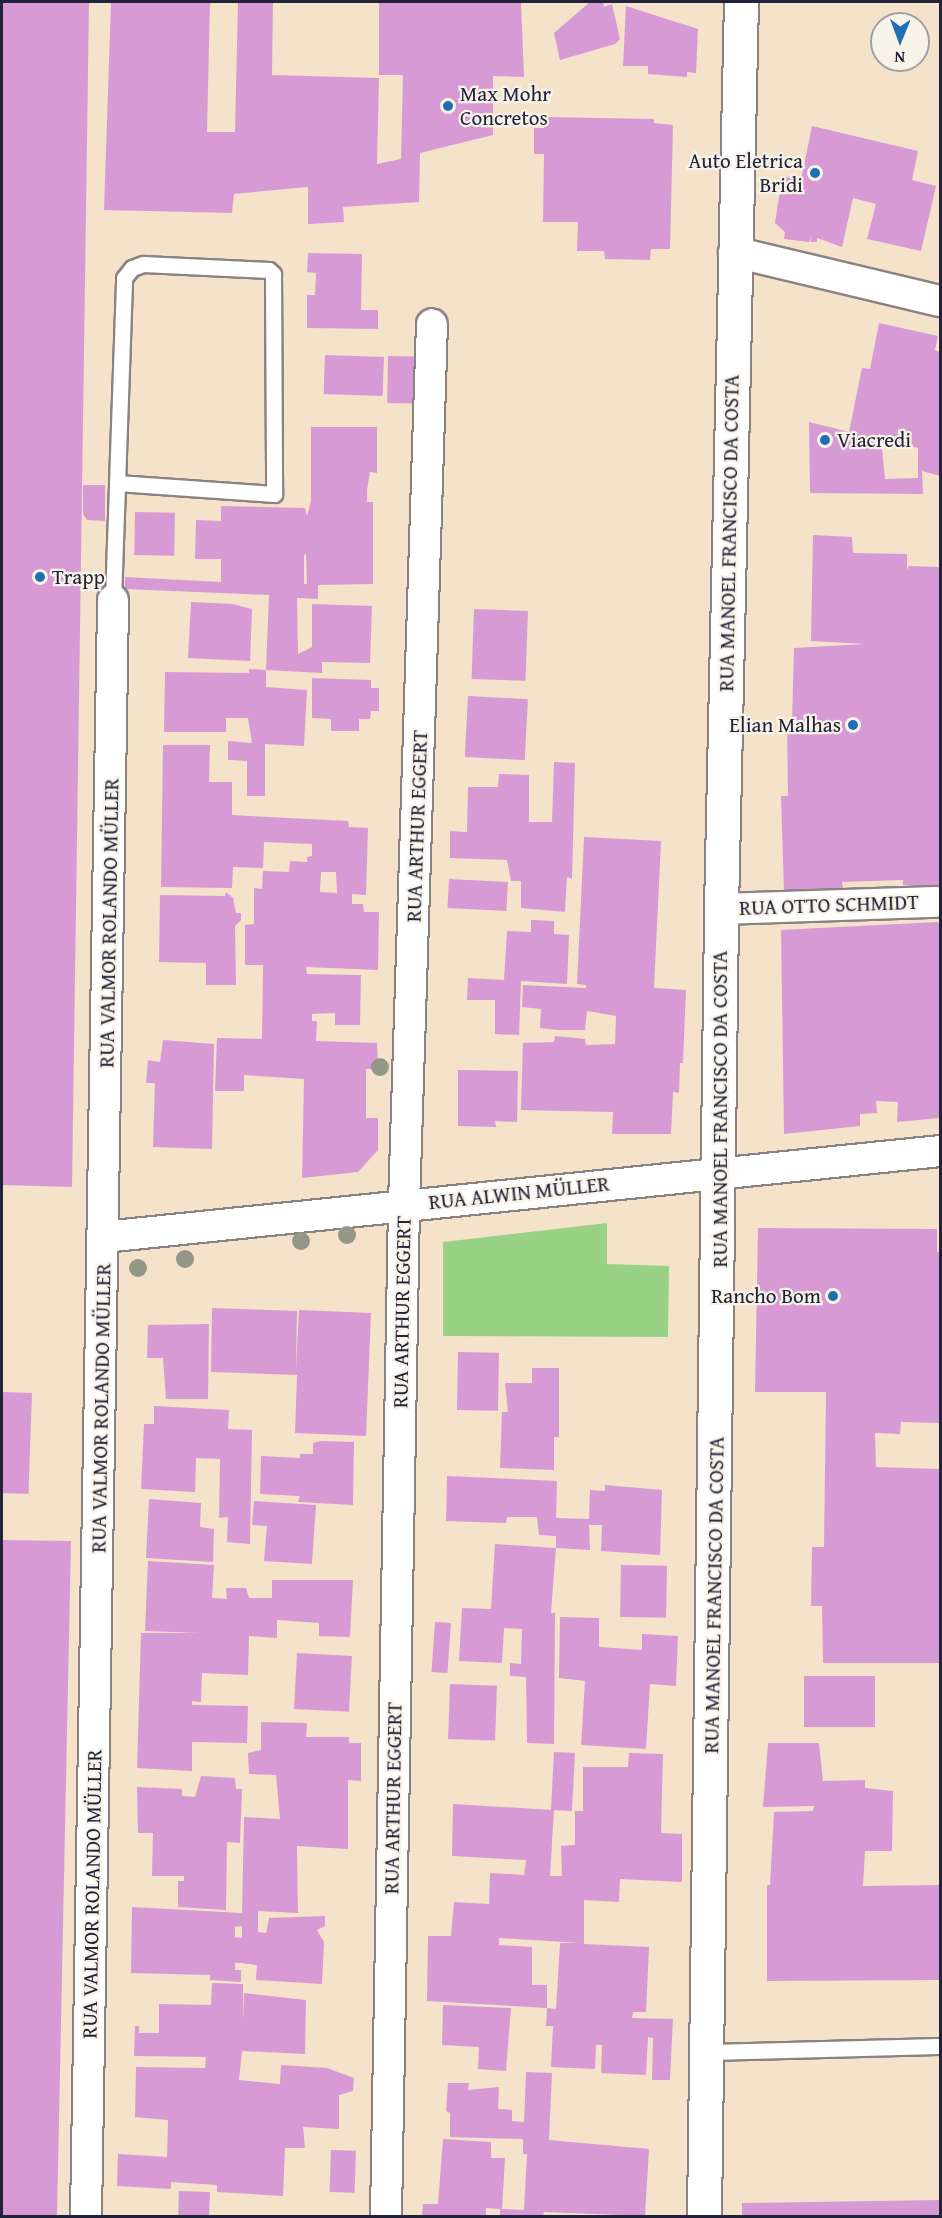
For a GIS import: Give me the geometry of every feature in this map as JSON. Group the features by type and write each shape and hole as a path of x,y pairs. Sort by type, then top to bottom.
{"main road":[{"name":"RUA MANOEL FRANCISCO DA COSTA","path":"704,2217 720,1173 721,909 741,2"}],"street":[{"path":"734,252 940,301"},
{"name":"RUA ARTHUR EGGERT","path":"386,2217 404,1204 432,324"},
{"name":"RUA VALMOR ROLANDO MÜLLER","path":"86,2217 113,600"},
{"name":"RUA OTTO SCHMIDT","path":"721,909 936,902"},
{"name":"RUA ALWIN MÜLLER","path":"104,1237 404,1204 940,1151"}],"lane":[{"path":"113,600 124,278 132,268 142,264 269,270 275,280 274,494 117,483"},
{"path":"708,2052 940,2046"}],"green space":[{"path":"607,1223 607,1264 669,1266 668,1337 443,1336 443,1242"}],"building":[{"name":"Trapp","path":"2,2 89,2 72,1187 2,1185"},
{"path":"111,2 210,2 207,132 235,132 238,2 273,2 272,75 379,78 377,164 401,159 403,75 379,75 379,2 521,2 524,77 493,76 493,135 420,153 419,202 343,207 344,222 308,224 308,187 234,194 232,213 104,210"},
{"path":"590,2 603,2 604,7 612,4 620,39 615,44 560,60 554,33"},
{"path":"626,6 698,29 696,73 687,72 687,77 648,74 648,66 623,66"},
{"path":"544,117 654,119 654,123 673,125 670,249 651,249 650,260 605,259 604,251 577,251 578,222 543,222 544,154 534,154 534,128 544,128"},
{"path":"812,126 918,151 912,180 936,186 921,251 867,239 876,204 853,198 842,247 817,238 817,242 810,242 812,236 809,242 784,239 785,232 775,223 782,176 801,180"},
{"path":"308,253 362,254 361,310 378,310 378,329 307,328 307,295 315,295 316,273 307,272"},
{"path":"879,323 938,336 935,350 940,352 940,476 922,471 923,494 810,493 809,422 849,432 862,368 870,369","holes":["881,439 918,448 918,478 885,479"]},
{"path":"325,355 384,357 383,396 324,394"},
{"path":"388,356 428,357 427,404 387,403"},
{"path":"311,427 377,427 377,473 370,472 367,490 367,502 373,502 373,584 318,585 318,599 297,598 298,654 312,647 312,604 372,606 370,663 322,662 322,673 266,670 269,595 125,589 125,577 221,582 221,559 195,559 196,520 221,521 221,506 305,508 307,516 311,501","holes":["306,554 307,584 304,584 304,555"]},
{"path":"83,485 105,485 105,521 87,520 83,514"},
{"path":"135,512 175,513 174,556 134,555"},
{"path":"813,535 852,537 853,553 907,554 907,570 909,566 940,567 940,885 903,885 903,880 842,882 843,888 784,892 781,796 788,796 787,722 792,722 794,648 865,644 811,641"},
{"path":"191,602 233,604 252,609 250,661 188,658"},
{"path":"474,609 528,611 526,681 472,679"},
{"path":"249,669 266,670 266,687 307,690 304,746 265,744 265,796 247,796 247,761 228,760 228,741 252,743 248,718 226,718 226,732 164,732 165,672 249,673"},
{"path":"312,678 371,680 371,688 379,688 379,711 371,711 370,719 359,719 359,731 331,731 331,719 312,718"},
{"path":"468,696 528,699 525,760 465,757"},
{"path":"163,745 210,745 209,782 232,782 232,815 348,821 349,827 368,828 366,895 352,894 352,904 363,904 364,912 379,912 378,970 306,967 307,974 361,975 360,1025 335,1025 335,1013 312,1014 312,1021 317,1021 316,1041 377,1043 378,1069 366,1069 366,1118 378,1118 378,1150 358,1172 302,1178 304,1079 244,1075 244,1091 215,1091 217,1038 262,1039 263,965 245,965 245,925 254,924 254,888 262,889 263,871 289,872 290,861 307,862 307,857 312,856 312,844 264,842 263,868 233,867 232,888 161,887","holes":["321,872 336,872 337,893 320,892"]},
{"path":"554,762 575,763 572,879 567,877 565,912 521,908 521,881 511,881 507,860 450,858 450,831 467,832 468,787 498,787 499,774 529,775 529,822 552,822"},
{"path":"584,837 661,841 654,988 686,990 683,1063 680,1063 679,1093 673,1092 671,1134 612,1134 613,1112 521,1110 523,1043 554,1042 555,1036 585,1039 586,1045 615,1044 616,1016 587,1011 585,1030 557,1030 540,1028 541,1009 522,1007 523,985 586,988 586,985 577,984"},
{"path":"449,879 508,882 506,911 447,908"},
{"path":"226,892 233,898 236,913 241,913 241,920 235,926 236,985 206,985 206,963 159,962 160,895 225,896"},
{"path":"531,920 554,921 554,934 569,935 567,984 521,981 519,1035 495,1034 495,1000 467,1000 468,978 504,980 507,931 531,932"},
{"path":"937,922 940,924 940,1118 897,1122 898,1102 876,1101 877,1113 860,1114 860,1126 784,1134 781,930"},
{"path":"163,1040 214,1044 212,1149 153,1147 155,1083 146,1083 148,1060 160,1062"},
{"path":"458,1070 518,1071 517,1122 495,1121 496,1127 458,1126"},
{"path":"758,1228 937,1229 937,1252 940,1252 940,1423 901,1422 900,1434 875,1433 876,1467 940,1469 940,1663 823,1663 822,1606 811,1606 812,1547 824,1547 826,1392 755,1392"},
{"path":"212,1308 297,1311 296,1370 299,1310 371,1313 366,1436 295,1433 297,1375 211,1372"},
{"path":"209,1324 208,1399 166,1399 163,1358 147,1358 148,1325"},
{"path":"458,1352 499,1353 498,1411 457,1410"},
{"path":"532,1368 559,1368 559,1437 554,1437 554,1470 500,1468 502,1412 508,1412 505,1383 532,1383"},
{"path":"2,1392 32,1393 28,1494 2,1493"},
{"path":"154,1406 229,1410 228,1429 252,1430 250,1544 227,1542 228,1517 219,1518 220,1459 196,1458 195,1492 141,1489 144,1424 154,1424"},
{"path":"321,1441 354,1442 353,1505 298,1502 300,1496 260,1494 261,1456 300,1458 300,1454 313,1454 313,1443"},
{"path":"447,1476 557,1481 556,1518 589,1519 590,1490 605,1491 605,1485 662,1490 660,1555 601,1551 602,1525 589,1525 590,1550 556,1548 556,1536 539,1535 537,1517 507,1517 506,1523 446,1521"},
{"path":"149,1499 201,1503 200,1527 214,1529 213,1562 146,1558"},
{"path":"254,1501 316,1505 312,1564 264,1561 267,1526 252,1525"},
{"path":"2,1540 71,1541 57,2216 2,2216"},
{"path":"495,1544 556,1548 551,1613 555,1613 554,1744 527,1743 526,1677 510,1676 510,1663 521,1664 522,1629 504,1628 502,1663 459,1661 462,1608 491,1609"},
{"path":"148,1561 214,1565 212,1598 227,1599 226,1588 246,1588 249,1598 272,1598 272,1580 353,1580 350,1637 319,1636 319,1623 277,1620 277,1638 249,1636 248,1675 202,1673 201,1702 192,1701 192,1705 248,1706 247,1743 192,1742 192,1771 137,1768 141,1633 199,1633 145,1631"},
{"path":"621,1565 667,1566 666,1618 620,1617"},
{"path":"560,1617 599,1618 599,1647 642,1650 642,1634 678,1636 676,1686 650,1684 646,1749 581,1745 585,1681 559,1678"},
{"path":"435,1622 451,1623 447,1673 432,1672"},
{"path":"297,1653 352,1656 349,1712 294,1709"},
{"path":"804,1676 875,1676 875,1727 804,1727"},
{"path":"450,1684 497,1686 495,1741 448,1739"},
{"path":"261,1722 307,1723 306,1737 349,1737 349,1743 361,1743 361,1781 348,1780 348,1849 297,1846 298,1913 258,1911 258,1932 266,1933 269,1918 325,1916 325,1926 317,1930 324,1942 322,1984 256,1980 257,1965 241,1963 235,1963 235,1970 241,1970 241,1982 210,1980 210,1975 131,1973 132,1907 242,1913 244,1817 280,1819 276,1775 249,1774 248,1753 261,1750","holes":["242,1926 242,1938 235,1937 235,1927"]},
{"path":"768,1743 819,1743 823,1781 865,1780 865,1788 893,1791 892,1851 865,1851 863,1886 940,1885 940,1980 767,1981 767,1885 770,1885 774,1812 813,1811 814,1806 763,1807"},
{"path":"554,1752 575,1753 572,1811 551,1810"},
{"path":"629,1753 663,1754 661,1833 682,1834 682,1882 620,1879 619,1902 584,1900 584,1944 649,1947 646,2012 633,2012 632,2018 673,2019 670,2080 652,2080 653,2038 648,2037 646,2075 601,2073 602,2045 596,2045 595,2069 551,2067 553,2026 546,2026 547,2008 427,2001 428,1936 451,1936 454,1902 489,1904 490,1873 524,1875 526,1860 452,1856 453,1804 554,1810 550,1876 562,1876 561,1846 575,1845 575,1811 583,1811 583,1767 628,1767","holes":["499,1938 579,1943 560,1943 556,2009 547,2008 547,1985 532,1985 532,1947 499,1945"]},
{"path":"201,1776 235,1778 236,1789 242,1789 240,1843 227,1842 226,1910 178,1907 178,1881 184,1881 184,1876 152,1876 153,1833 138,1833 137,1787 182,1789 182,1796 195,1797"},
{"path":"212,1983 243,1984 243,2021 244,1993 306,2000 305,2054 242,2051 239,2080 280,2084 281,2065 327,2068 354,2078 353,2091 339,2095 339,2129 303,2127 305,2148 285,2148 283,2196 217,2192 217,2185 171,2182 171,2189 117,2186 118,2154 167,2157 168,2120 135,2117 136,2067 205,2068 206,2057 134,2056 135,2026 139,2026 139,2033 159,2033 159,2004 211,2005"},
{"path":"443,2005 511,2008 506,2071 478,2069 479,2047 442,2045"},
{"path":"526,2072 552,2073 549,2140 649,2149 645,2216 544,2212 543,2216 500,2216 500,2209 486,2208 486,2216 422,2216 423,2204 438,2204 443,2139 491,2142 491,2158 505,2158 502,2209 524,2210 527,2154 523,2154 523,2139 450,2137 450,2113 446,2111 448,2083 469,2083 468,2090 499,2087 498,2109 512,2110 512,2121 524,2122"},
{"path":"331,2150 356,2151 355,2193 330,2192"},
{"path":"179,2191 210,2192 209,2216 178,2216"},
{"path":"940,2200 940,2216 742,2216 742,2203"}],"place":[{"name":"Max Mohr Concretos","path":"448,106"},
{"name":"Auto Eletrica Bridi","path":"815,173"},
{"name":"Viacredi","path":"825,440"},
{"name":"Trapp","path":"40,577"},
{"name":"Elian Malhas","path":"853,725"},
{"name":"Rancho Bom","path":"833,1296"}]}
